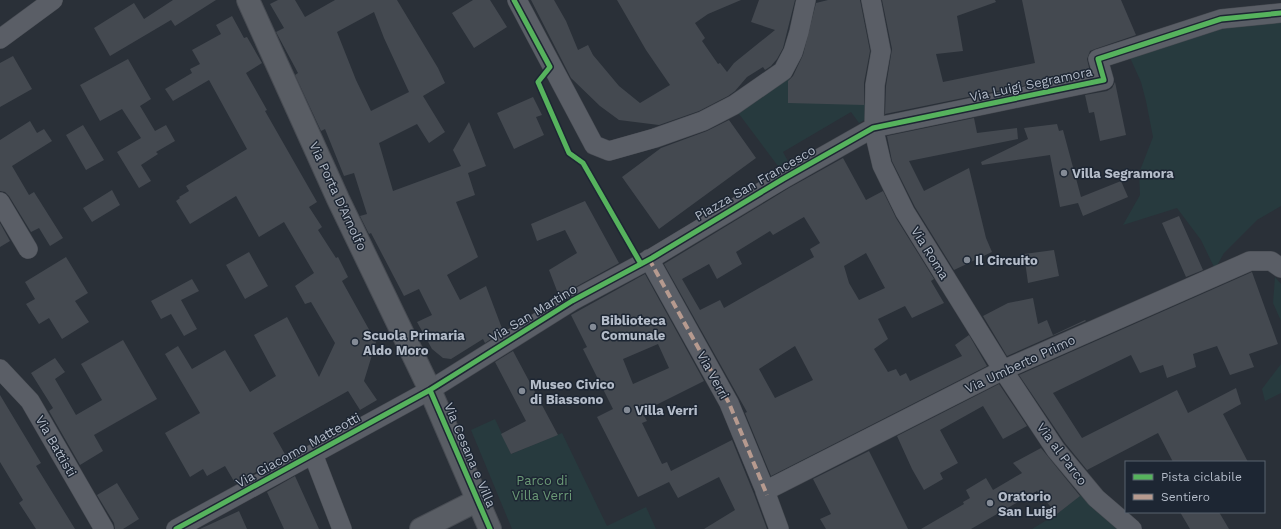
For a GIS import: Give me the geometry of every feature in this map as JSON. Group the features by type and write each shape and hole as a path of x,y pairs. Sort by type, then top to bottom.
{"main road":[{"name":"Via Porta D'Arnolfo","path":"248,0 338,199 430,390"},
{"name":"Via Cesana e Villa","path":"430,390 490,529"},
{"path":"421,529 478,500"}],"street":[{"path":"0,39 53,0"},
{"path":"517,0 594,145 609,151 703,122 734,105 783,70 793,52 806,0"},
{"name":"Via Roma","path":"871,0 881,51 875,84 873,128 882,164 905,212 1003,370"},
{"name":"Via Luigi Segramora","path":"873,128 1104,80 1098,59 1221,18 1281,13"},
{"name":"Piazza San Francesco","path":"649,259 783,179 873,128"},
{"path":"0,202 28,249"},
{"name":"Via San Martino","path":"430,390 572,301 649,259"},
{"name":"Via Verri","path":"649,259 729,403 779,529"},
{"name":"Via Umberto Primo","path":"766,493 1003,370 1250,261 1271,261 1281,268"},
{"name":"Via Battisti","path":"0,369 30,401 104,529"},
{"name":"Via al Parco","path":"1003,370 1056,450 1096,498 1132,529"},
{"name":"Via Giacomo Matteotti","path":"176,529 430,390"},
{"path":"313,454 342,529"}],"green space":[{"path":"1281,16 1281,206 1257,220 1224,253 1215,269 1201,240 1177,208 1123,225 1140,195 1139,173 1153,137 1141,82 1127,51 1160,30"},
{"path":"790,68 789,101 874,104 874,115 859,123 851,112 783,152 790,165 781,170 736,110"},
{"path":"1275,277 1281,284 1281,321 1273,303"},
{"path":"1281,364 1281,393 1265,401 1262,389"},
{"name":"Parco di Villa Verri","path":"495,419 511,454 562,433 607,526 646,507 656,529 512,529 471,430"},
{"path":"1080,495 1118,529 1032,529 1057,514"}],"building":[{"path":"173,0 216,0 175,26 171,20 110,56 94,28 134,3 144,19"},
{"path":"278,0 295,0 305,17 335,0 397,0 438,68 445,83 423,96 445,132 429,143 417,124 379,143 393,191 461,166 453,150 469,122 486,166 468,173 475,195 456,202 478,257 447,275 460,300 486,286 503,331 485,343 483,339 451,359 443,358 432,349 417,322 432,315 419,289 404,296 371,233 369,234 360,216 367,214 354,173 344,176 325,129 321,131 295,75 298,73 276,32 284,28 270,4","holes":["374,12 384,38 409,92 371,111 356,80 337,32"]},
{"path":"473,0 490,0 507,27 474,48 452,13"},
{"path":"531,0 554,0 566,21 578,50 588,45 593,55 619,86 640,103 670,85 646,50 617,0 741,0 708,14 695,23 705,38 702,41 718,64 720,63 727,72 734,63 775,30 751,22 759,0 795,0 783,48 771,66 765,70 763,67 747,77 735,91 728,96 699,111 659,125 619,120 600,106 571,78"},
{"path":"828,0 860,0 870,51 864,83 864,105 788,103 788,81 793,76 803,55 816,3"},
{"path":"882,0 995,0 996,2 957,16 963,51 936,54 943,82 1035,63 1022,0 1121,0 1136,35 1090,51 1087,59 1090,72 885,114 886,86 892,49"},
{"path":"232,16 244,38 247,37 262,63 246,73 267,110 265,111 317,202 309,207 322,227 318,230 336,258 338,257 348,277 342,281 376,342 364,381 377,400 360,410 348,391 273,433 286,456 235,483 225,466 207,476 203,469 190,477 165,433 200,413 165,354 178,346 192,369 225,350 250,392 276,376 254,335 287,317 319,377 335,343 311,302 305,304 295,286 314,273 284,222 259,237 236,196 190,224 176,201 180,198 179,197 189,191 186,186 247,149 209,80 173,101 165,89 192,73 190,69 200,64 192,50 221,34 216,25"},
{"path":"13,56 32,89 0,107 0,63"},
{"path":"128,59 151,99 140,106 155,131 166,125 175,141 156,152 158,154 141,165 151,181 139,188 117,152 141,138 122,109 100,121 80,85"},
{"path":"1115,82 1126,135 1100,141 1094,112 1089,113 1085,95 1107,91 1112,88"},
{"path":"533,97 542,115 536,117 544,135 514,149 497,113"},
{"path":"974,118 977,133 1017,128 1018,139 909,161 924,191 969,168 986,238 992,252 954,270 915,207 892,161 887,136"},
{"path":"729,120 756,158 659,229 622,177 661,148 707,131"},
{"path":"30,121 37,133 44,129 52,141 12,166 29,195 34,192 63,238 50,246 39,228 31,232 9,196 5,192 0,191 0,140"},
{"name":"Villa Segramora","path":"1057,124 1059,131 1063,130 1081,197 1121,181 1128,197 1083,216 1078,203 1060,207 1050,155 982,165 981,162 1028,139 1024,128"},
{"path":"83,125 104,160 86,170 66,135"},
{"path":"843,158 866,200 883,191 896,218 934,279 931,281 944,303 912,318 905,306 878,319 888,339 874,349 888,372 896,369 900,376 906,373 910,381 962,356 955,345 969,335 987,366 771,476 745,413 747,412 664,264 789,188","holes":["804,217 820,243 810,249 814,257 724,308 720,300 700,310 682,279 709,264 717,279 742,264 736,252 770,231 773,235","866,253 885,288 859,300 849,283 844,266","795,346 813,380 775,398 759,369"]},
{"path":"112,190 120,205 92,222 83,208"},
{"path":"585,201 619,263 559,296 549,270 577,253 565,230 537,241 531,224"},
{"path":"1179,216 1203,270 1186,277 1162,223"},
{"path":"0,223 10,241 0,247"},
{"path":"1054,250 1059,276 1028,283 1024,254"},
{"path":"249,252 268,286 245,299 226,265"},
{"path":"66,257 88,293 75,301 89,322 62,339 49,318 39,324 26,304 35,299 25,282"},
{"path":"1252,272 1278,344 1249,354 1254,367 1230,375 1217,346 1193,354 1196,367 1167,378 1163,365 1140,373 1131,355 1053,393 1082,438 1177,390 1188,413 1236,388 1241,404 1223,414 1247,461 1172,461 1158,433 1087,470 1065,443 1019,375"},
{"name":"Villa Verri","path":"645,274 704,381 642,412 647,421 642,423 662,464 667,462 671,471 732,440 767,529 704,529 735,510 719,477 678,498 669,482 638,497 597,417 613,409 583,349 587,347 571,315","holes":["658,344 669,368 633,384 623,359"]},
{"path":"192,279 199,291 181,300 197,329 184,336 171,314 161,319 151,301"},
{"path":"1033,298 1038,324 1047,320 1053,335 1085,320 1086,321 1007,356 983,316 1008,303"},
{"path":"123,340 157,399 94,435 103,451 80,465 49,411 53,408 31,373 55,358 65,372 55,379 76,415 102,400 81,364"},
{"name":"Museo Civico di Biassono","path":"513,351 558,435 511,454 501,434 526,421 495,362"},
{"path":"999,384 1027,426 1003,439 983,406 940,430 958,463 940,473 943,479 924,490 912,469 897,436"},
{"path":"0,395 41,463 36,466 75,529 36,529 19,503 23,500 0,462"},
{"path":"1041,448 1080,496 1057,514 1037,491 971,529 921,529 964,504 963,502 970,498 966,490 986,478 993,490 1022,473 1013,463"},
{"path":"869,451 908,529 826,529 820,519 831,514 813,479"},
{"path":"295,476 319,529 284,529 267,492"},
{"path":"117,483 139,519 123,529 115,529 114,523 97,495"},
{"path":"239,511 247,529 200,529"},
{"path":"1181,513 1220,513 1229,529 1190,529"}],"marked path":[{"path":"649,259 729,403 767,495"}],"cycle path":[{"path":"514,0 550,67 538,82 569,153 583,163 641,264"},
{"path":"176,529 430,390 572,301 652,258 783,179 873,128 1104,80 1098,59 1221,19 1281,13"},
{"path":"430,390 490,529"}],"place":[{"name":"Villa Segramora","path":"1064,173"},
{"name":"Il Circuito","path":"967,260"},
{"name":"Biblioteca Comunale","path":"593,327"},
{"name":"Scuola Primaria Aldo Moro","path":"355,342"},
{"name":"Museo Civico di Biassono","path":"522,391"},
{"name":"Villa Verri","path":"627,410"},
{"name":"Oratorio San Luigi","path":"990,503"}]}
